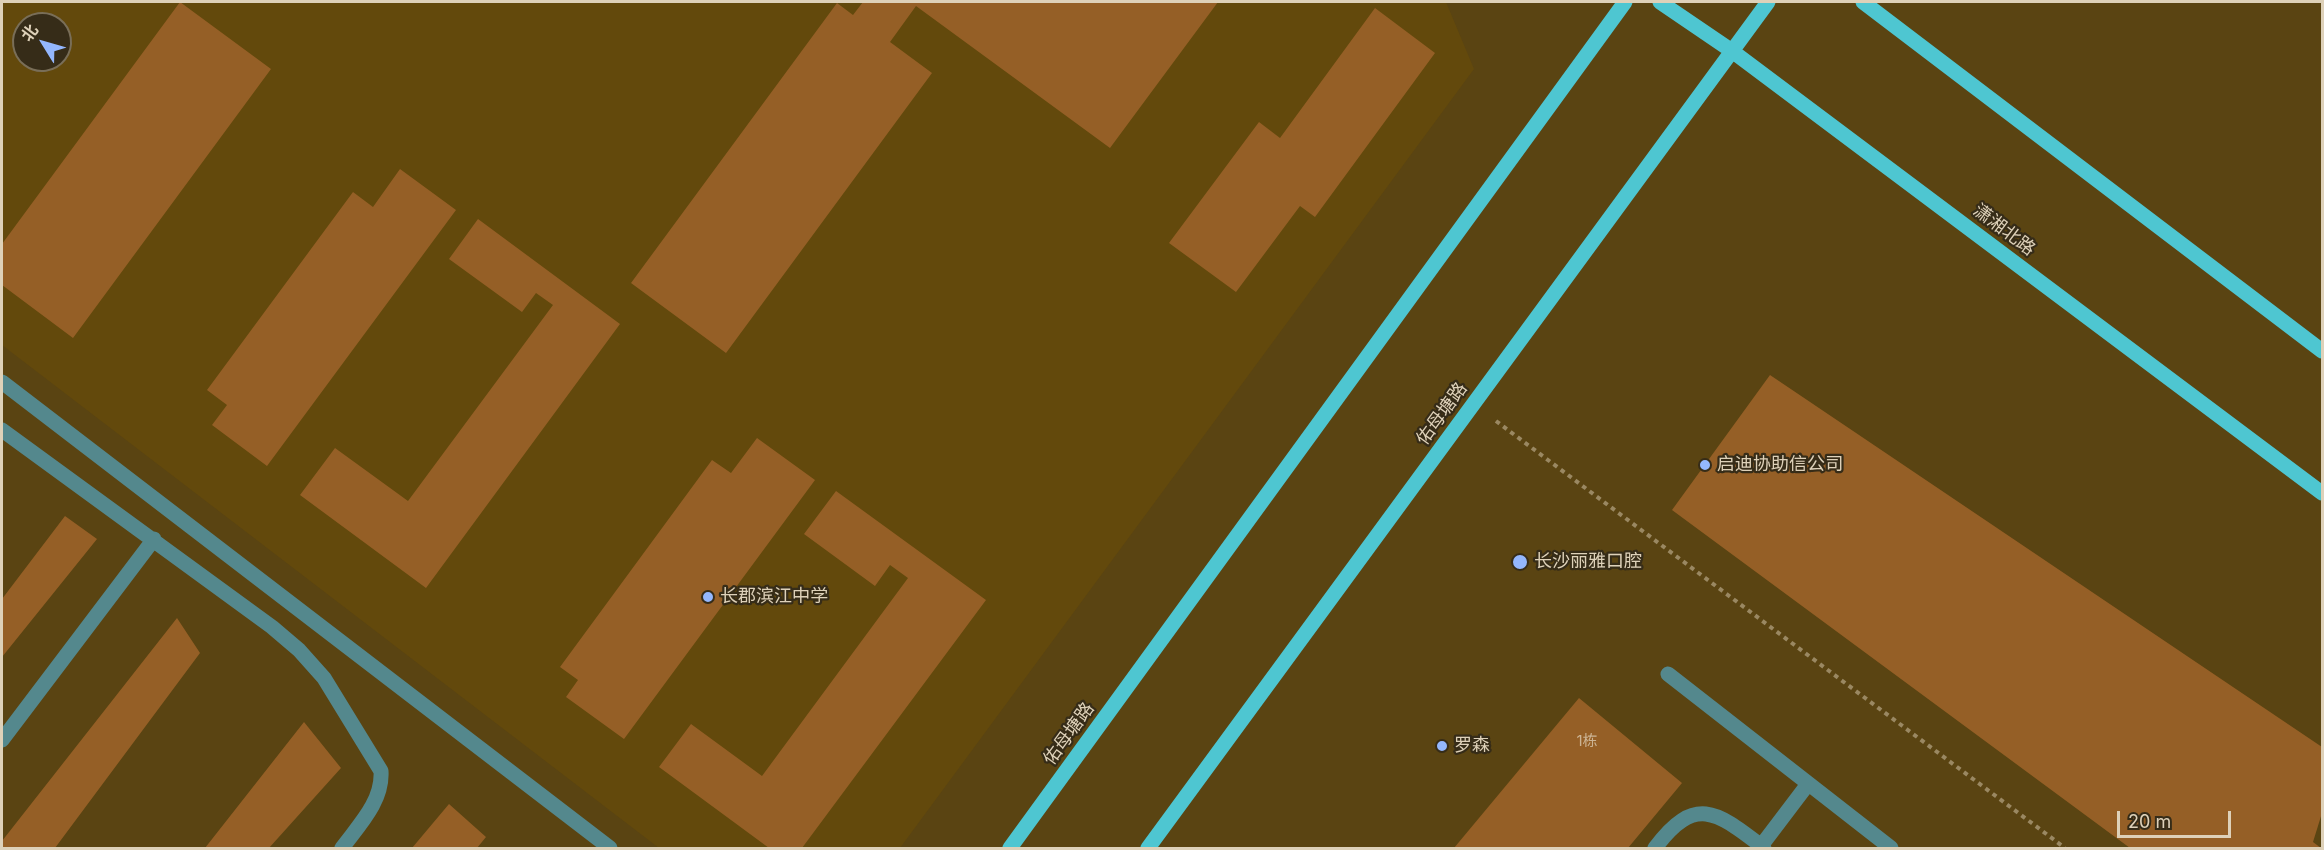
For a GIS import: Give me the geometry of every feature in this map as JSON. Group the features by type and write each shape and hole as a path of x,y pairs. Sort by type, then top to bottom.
{"main road":[{"name":"佑母塘路","path":"1010,849 1625,2"},
{"name":"潇湘北路","path":"1660,2 1732,51 2322,493"},
{"name":"佑母塘路","path":"1148,849 1768,2"},
{"path":"1863,2 2322,351"}],"street":[{"path":"2,382 610,849"},
{"path":"2,430 154,539 299,650 324,678 381,771 382,787 370,810 342,849"},
{"path":"2,740 154,539"},
{"path":"1668,674 1891,849"},
{"path":"1655,849 1668,830 1686,816 1704,813 1728,821 1762,847 1809,784"}],"path":[{"path":"1473,404 2065,849"}],"shaded area":[{"name":"长郡滨江中学","path":"2,2 1446,2 1474,69 900,848 659,848 2,345"}],"building":[{"path":"180,2 271,69 73,338 2,285 2,244"},
{"path":"863,2 1218,2 1110,148 916,6 890,42 932,73 726,353 631,283 837,3 853,15"},
{"path":"1375,8 1435,53 1315,217 1300,206 1236,292 1169,243 1259,122 1280,138"},
{"path":"400,169 456,210 267,466 212,425 227,405 207,390 353,192 373,207"},
{"path":"478,219 620,324 426,588 300,495 335,448 408,501 553,305 536,293 522,312 449,259"},
{"path":"1770,375 2322,747 2322,813 2313,842 2321,848 2130,848 1672,510"},
{"path":"757,438 815,480 624,739 566,697 578,680 560,667 712,460 731,473"},
{"path":"836,491 986,600 802,848 769,848 659,767 691,724 762,776 908,578 890,565 875,586 804,534"},
{"path":"65,516 97,539 2,657 2,599"},
{"path":"177,618 200,653 55,848 2,848 2,841"},
{"path":"1579,698 1682,783 1628,848 1454,848"},
{"path":"304,722 341,768 269,848 205,848"},
{"path":"449,804 486,837 477,848 412,848"}],"place":[{"name":"启迪协助信公司","path":"1705,465"},
{"name":"长沙丽雅口腔","path":"1520,562"},
{"name":"长郡滨江中学","path":"708,597"},
{"name":"罗森","path":"1442,746"}]}
